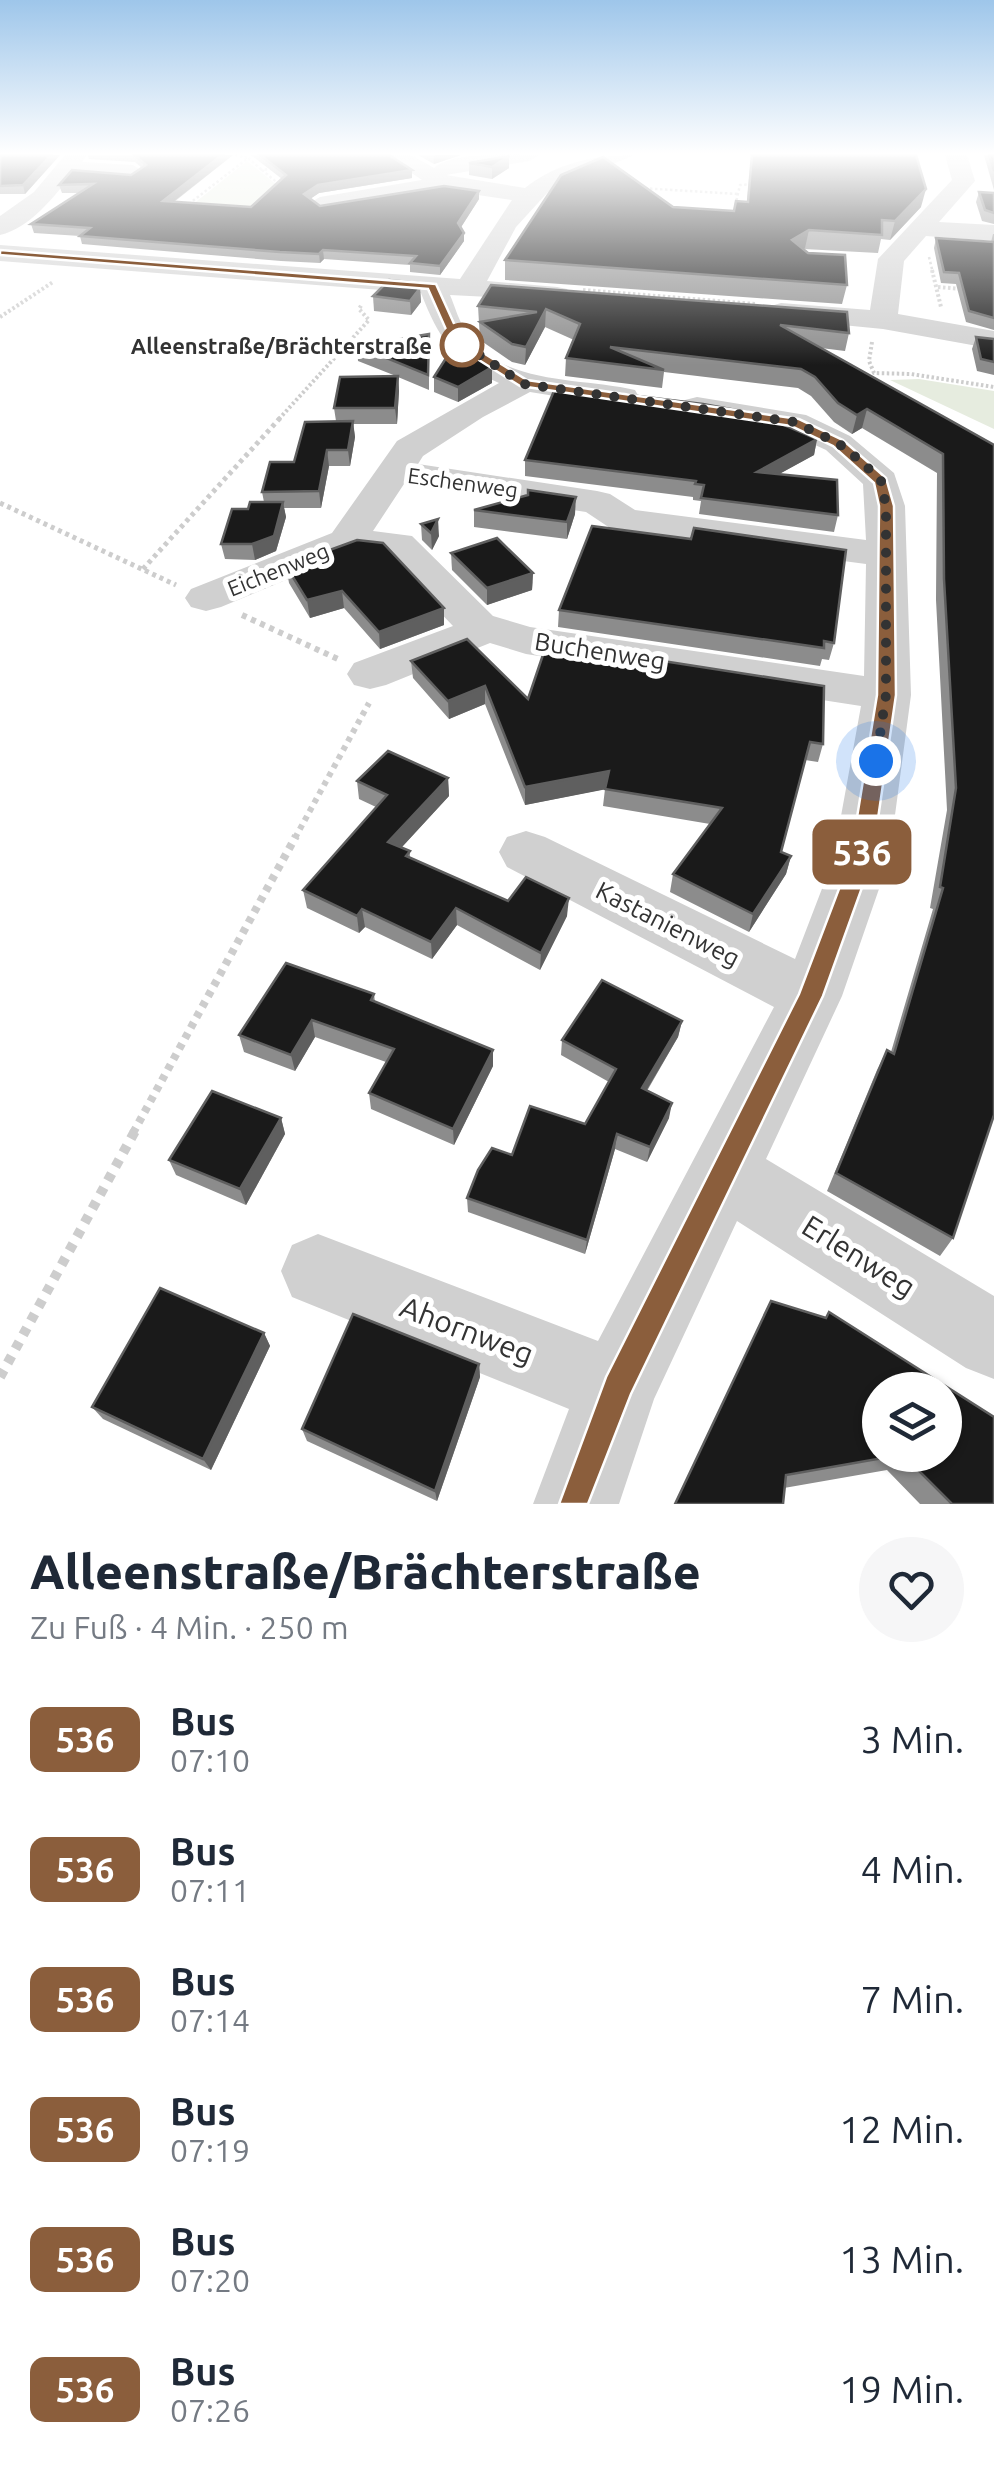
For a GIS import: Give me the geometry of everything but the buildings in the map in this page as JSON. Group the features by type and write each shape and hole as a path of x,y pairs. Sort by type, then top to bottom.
{"street":[{"path":"503,225 450,287 456,340 524,384 794,422 838,443 881,481 886,506 886,695 861,860 811,996 617,1388 576,1504"},
{"path":"883,320 877,265 922,236 930,225"},
{"path":"922,236 994,232"},
{"path":"87,260 116,240"},
{"path":"280,274 309,244"},
{"path":"0,253 376,282 590,293"},
{"path":"760,308 883,320 988,339"},
{"name":"Eichenweg","path":"206,598 346,541 391,471 410,449 471,410 524,384"},
{"name":"Eschenweg","path":"391,471 597,502 624,520 886,555"},
{"name":"Buchenweg","path":"346,541 398,545 486,629 526,640 886,695"},
{"path":"370,674 486,629"},
{"name":"Kastanienweg","path":"526,852 811,996"},
{"name":"Erlenweg","path":"724,1172 994,1340"},
{"name":"Ahornweg","path":"318,1271 617,1388"}],"path":[{"path":"922,236 942,312 988,339"},
{"path":"0,317 87,260"},
{"path":"590,293 608,276"},
{"path":"0,503 142,569 368,320 358,309 376,282"},
{"path":"938,288 975,290"},
{"path":"590,293 760,308"},
{"path":"883,320 874,328 869,361 874,373 911,374 994,387"},
{"path":"0,1378 382,680 206,598"}],"shaded area":[{"path":"919,379 994,391 994,429 890,380"}],"bus line":[{"name":"536","path":"0,253 432,286 456,340 486,363 524,384 794,422 838,443 881,481 886,506 886,695 861,860 811,996 617,1388 576,1504"}],"place":[{"name":"Alleenstraße/Brächterstraße","path":"462,345"}],"route":[{"path":"462,345 456,340 486,363 524,384 794,422 838,443 881,481 886,506 886,695 876,761"}]}
